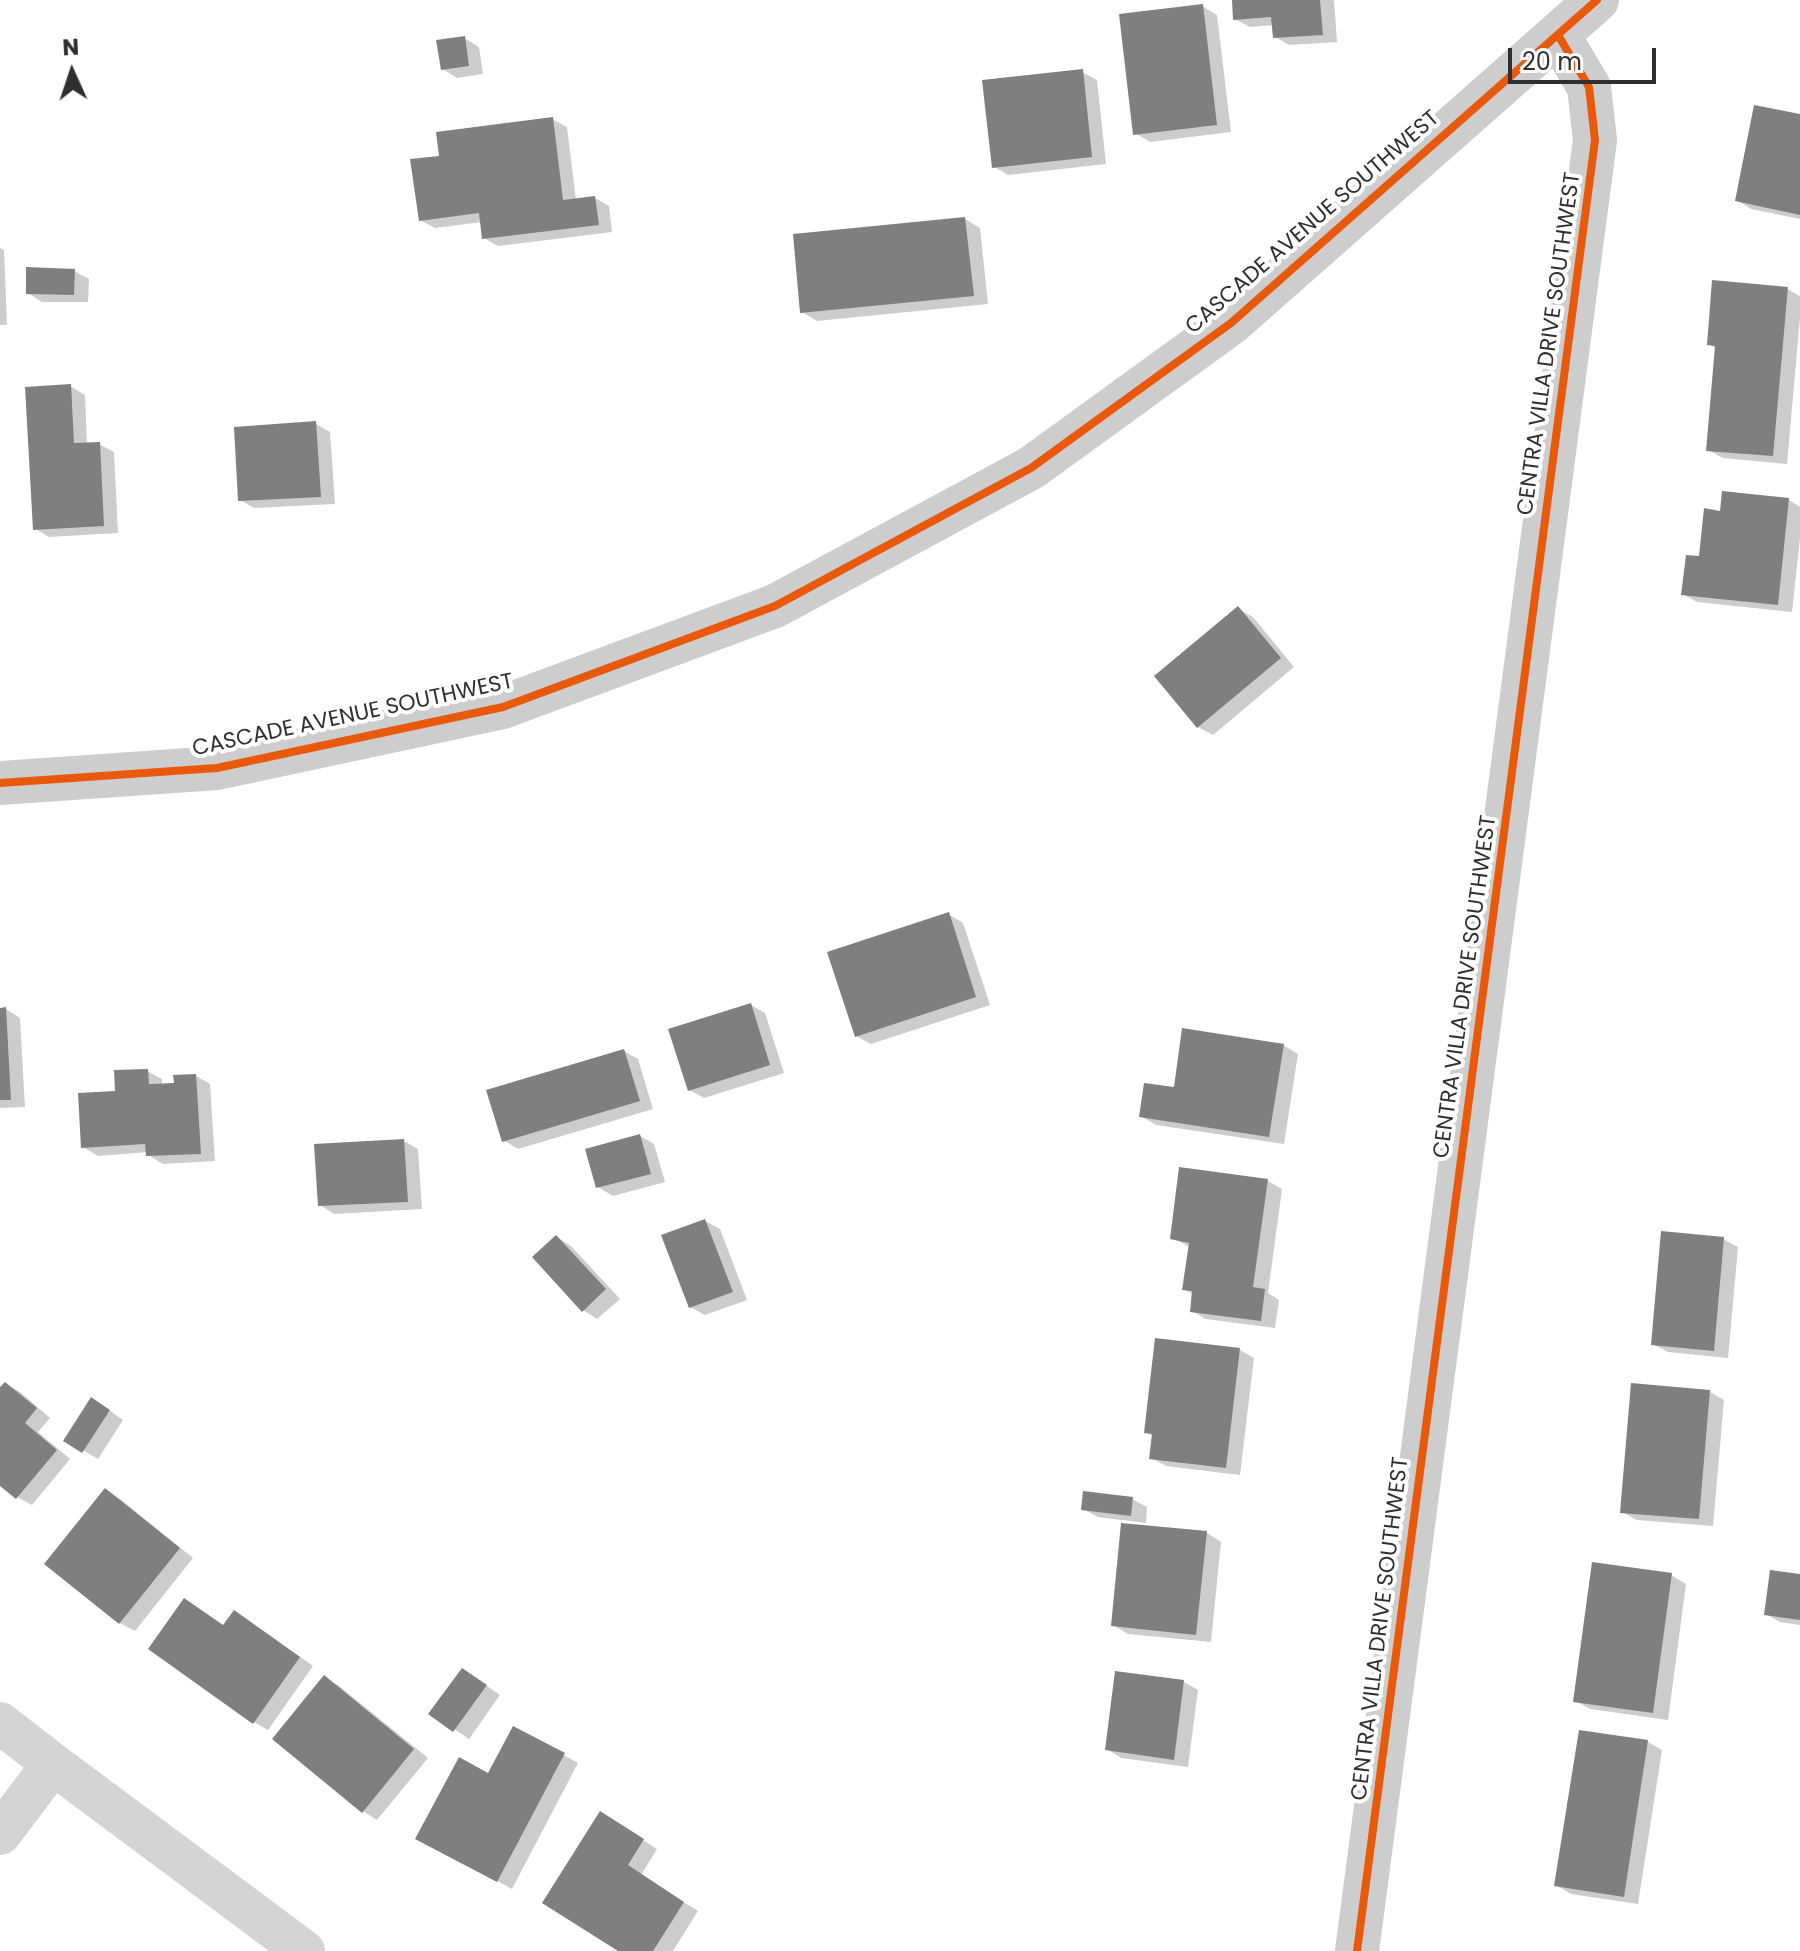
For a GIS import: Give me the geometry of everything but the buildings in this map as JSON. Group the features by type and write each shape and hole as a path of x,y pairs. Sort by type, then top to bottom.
{"street":[{"name":"CASCADE AVENUE SOUTHWEST","path":"0,783 217,768 503,707 775,606 1031,468 1231,323 1597,0"},
{"name":"CENTRA VILLA DRIVE SOUTHWEST","path":"1357,1951 1595,140 1589,87 1558,35"},
{"path":"0,1723 304,1951"},
{"path":"0,1834 53,1764"}],"cycle path":[{"path":"0,783 217,768 503,707 775,606 1031,468 1231,323 1597,0"},
{"path":"1357,1951 1595,140 1589,87 1558,35"}]}
